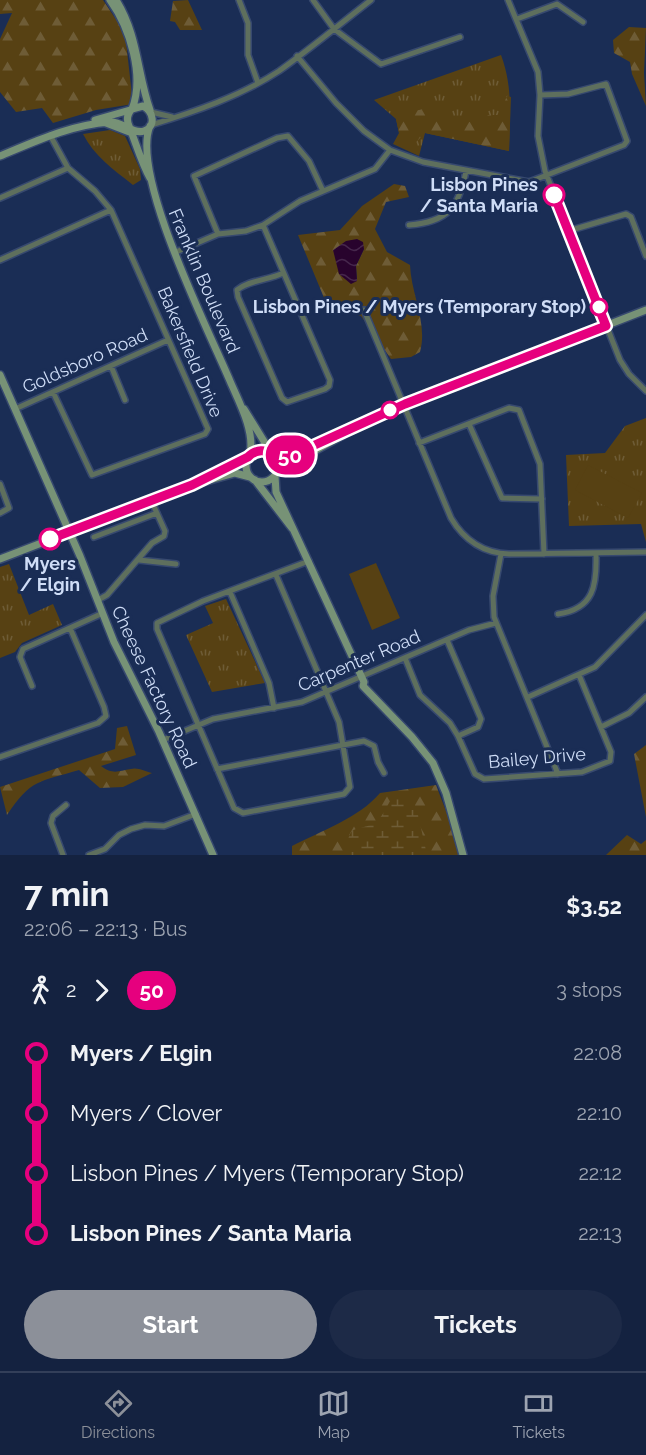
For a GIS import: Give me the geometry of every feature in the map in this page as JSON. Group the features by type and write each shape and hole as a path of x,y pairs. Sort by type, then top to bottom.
{"main road":[{"path":"110,0 121,18 132,52 137,90 127,118 130,129"},
{"path":"84,124 117,122 140,131 150,126 150,111 143,91 135,40 116,0"},
{"path":"0,156 50,135 143,106 150,111"},
{"name":"Franklin Boulevard","path":"150,126 145,140 150,178 158,210 236,394 251,437 249,456"},
{"name":"Franklin Boulevard","path":"130,129 150,178"},
{"path":"192,485 259,449 286,456 295,454 405,404 646,310"},
{"name":"Cheese Factory Road","path":"0,375 103,613 163,740 213,855"},
{"name":"Franklin Boulevard","path":"236,394 272,452"},
{"path":"0,559 192,485 235,473 266,482 366,421"},
{"path":"272,452 278,462 274,486 363,680 371,690 371,694 433,763 446,793 463,855"},
{"path":"249,456 246,465 253,479 293,528"}],"street":[{"path":"239,0 248,23 248,55 258,83"},
{"path":"314,0 334,29 381,64 460,37"},
{"path":"150,126 185,115 258,83 371,0"},
{"path":"508,0 533,58 540,95 538,136 547,176 625,369 646,390"},
{"path":"517,19 557,4 583,22"},
{"path":"297,56 336,103 364,131 390,150 416,160 519,182 529,182 624,145 627,136 606,84 568,94 540,95"},
{"path":"150,111 167,117 185,115"},
{"name":"Bakersfield Drive","path":"50,135 68,168 95,191 111,210 206,423 206,434 92,475 53,392"},
{"path":"218,234 194,176 277,138 288,136 299,148 323,191"},
{"path":"176,252 218,234 246,231 263,225 300,201 375,169 390,150"},
{"path":"0,198 68,168"},
{"path":"409,225 422,224 443,216 455,208 466,171"},
{"path":"0,260 111,210"},
{"path":"568,231 626,214 631,217 646,256"},
{"path":"263,225 284,273 330,380 326,389 286,402 282,398 237,290 243,285 267,280 284,273"},
{"path":"364,310 456,527 479,547 501,554 646,552"},
{"name":"Goldsboro Road","path":"15,409 168,340"},
{"path":"111,366 125,400"},
{"path":"419,443 508,408 519,410 540,461 544,554"},
{"path":"469,424 502,498 542,499"},
{"path":"0,484 9,508 0,513"},
{"path":"98,600 107,595 140,560 152,543 165,536 151,500"},
{"path":"94,537 157,513"},
{"path":"501,554 493,596 496,623 558,774"},
{"path":"558,614 569,612 591,596 596,581 596,554"},
{"path":"140,560 176,564"},
{"path":"276,575 339,722 350,787 346,793 240,813 234,808 157,629 157,623 309,561"},
{"path":"230,592 269,683 274,708"},
{"path":"32,686 20,657 23,649 103,613"},
{"path":"528,697 579,675 600,663 646,615"},
{"name":"Carpenter Road","path":"163,740 213,719 302,702 363,680 405,658 469,630 496,623"},
{"path":"0,757 98,723 106,716 70,628"},
{"path":"447,640 481,720 478,728 458,736"},
{"name":"Bailey Drive","path":"405,658 420,694 443,715 458,736 475,774 480,778 589,771 610,760 611,752 579,675"},
{"path":"601,727 629,713 646,697"},
{"path":"217,769 364,741 371,743 384,773"},
{"path":"63,855 51,823 53,816 66,804"},
{"path":"89,855 105,849 120,834 131,829 145,825 164,826 196,814"}],"green space":[{"path":"0,0 103,0 125,33 133,104 96,110 53,123 42,108 16,112 0,92 0,39 12,13 0,14"},
{"path":"188,0 202,30 180,30 175,22 170,21 173,1"},
{"path":"629,27 646,28 644,73 646,106 632,74 630,62 614,53 613,40"},
{"path":"501,55 509,90 509,151 425,133 419,156 393,144 399,133 396,119 374,100"},
{"path":"507,96 511,97 509,151 425,133 416,142 399,133 396,119 401,113 425,109 445,120 482,123 488,115 499,115"},
{"path":"110,130 125,136 140,169 141,180 133,185 98,156 83,134"},
{"path":"394,184 405,186 409,197 386,202 375,229 387,252 410,265 422,330 420,352 411,357 391,359 361,316 327,305 298,235 340,230 362,206","holes":["364,249 356,266 357,281 334,251"]},
{"path":"646,418 646,542 641,524 569,526 566,455 605,453 625,426"},
{"path":"588,465 642,493 628,518 575,490"},
{"path":"376,563 400,618 372,630 349,574"},
{"path":"9,564 29,615 53,604 62,625 22,643 15,652 0,658 0,567"},
{"path":"226,599 265,683 212,692 186,635 213,623 205,606"},
{"path":"127,726 136,755 101,766 112,771 136,768 152,773 123,787 100,788 79,770 54,777 30,788 7,815 0,787 115,749 117,728"},
{"path":"646,745 646,817 634,754"},
{"path":"436,785 449,819 458,855 292,855 292,846 351,817 380,793"},
{"path":"394,795 412,799 417,810 427,855 348,855 349,836 352,832 378,820"},
{"path":"627,835 641,844 646,840 646,855 606,855"}],"water":[{"path":"357,239 363,242 364,249 356,266 357,281 351,284 339,274 333,250 346,241"}],"bus line":[{"name":"50","path":"50,539 192,485 248,457 259,449 286,456 295,454 355,424 606,326 554,195"}],"place":[{"name":"Lisbon Pines / Santa Maria","path":"554,195"},
{"name":"Lisbon Pines / Myers (Temporary Stop)","path":"599,307"},
{"name":"Myers / Elgin","path":"50,539"}]}
